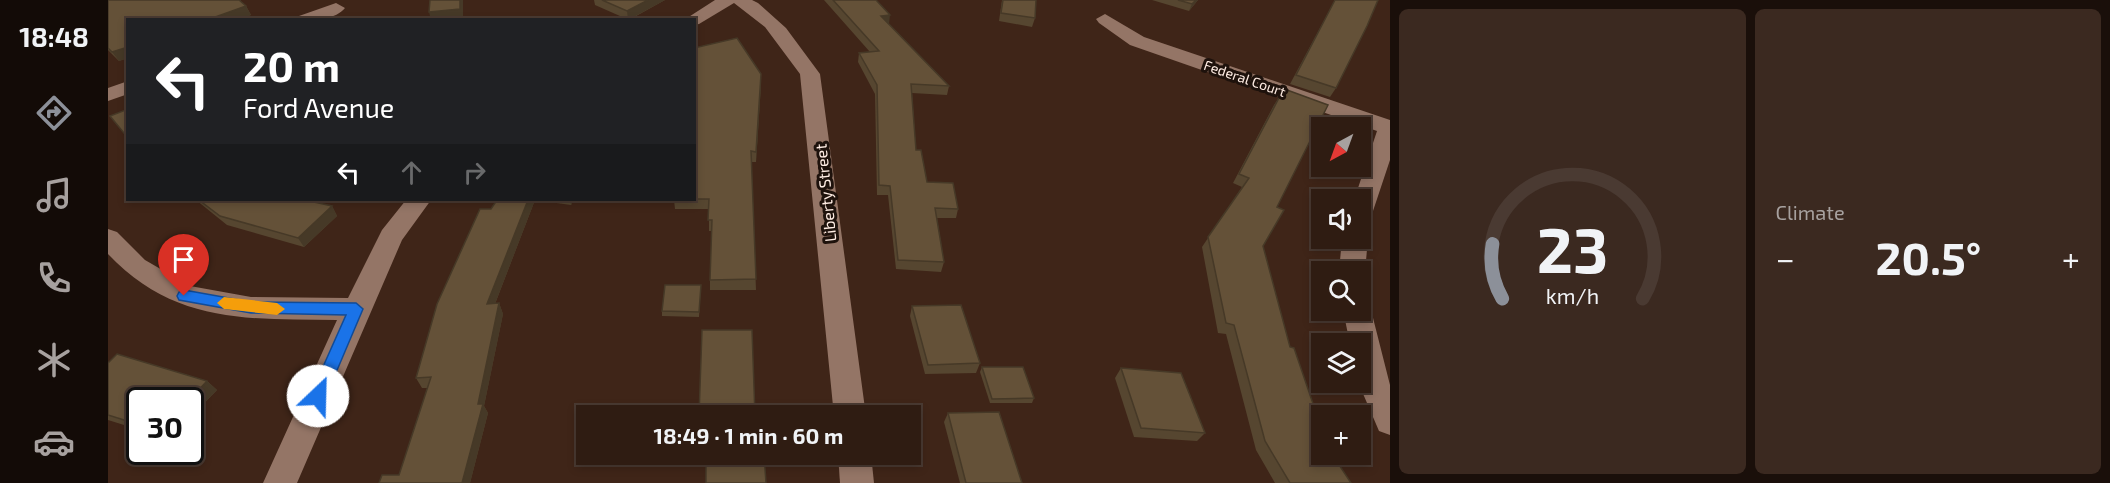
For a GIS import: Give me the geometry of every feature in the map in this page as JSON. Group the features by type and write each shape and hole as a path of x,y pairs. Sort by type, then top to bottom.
{"street":[{"path":"696,18 727,0"},
{"name":"Liberty Street","path":"740,0 755,8 785,36 810,74 849,405"},
{"path":"308,18 330,4"},
{"name":"Federal Court","path":"1105,19 1137,41 1390,127"},
{"path":"108,95 126,88"},
{"path":"1369,189 1390,127"},
{"path":"280,483 356,309 391,236 418,201"},
{"path":"108,238 136,267 184,296 251,308 356,309"},
{"path":"1359,321 1372,379 1390,421"},
{"path":"855,465 857,483"}],"building":[{"path":"108,0 239,0 246,6 213,18 126,18 126,48 112,52 108,48"},
{"path":"430,0 460,0 460,9 429,12"},
{"path":"602,0 648,0 627,11"},
{"path":"833,0 876,0 890,15 881,16 949,86 911,84 916,150 921,150 927,182 953,183 958,209 935,208 944,262 898,260 890,186 879,185 877,85 859,53 879,51"},
{"path":"1003,0 1036,0 1035,18 1001,13"},
{"path":"1178,0 1196,0 1192,4"},
{"path":"1335,0 1378,0 1336,88 1296,75"},
{"path":"737,38 761,74 756,152 751,151 756,279 710,280 712,220 708,220 709,199 696,199 696,48"},
{"path":"1287,90 1328,105 1322,117 1311,117 1311,139 1277,207 1284,210 1263,246 1290,347 1294,348 1313,405 1311,405 1311,465 1339,465 1351,483 1290,483 1265,441 1234,325 1226,323 1208,237 1249,178 1239,174 1280,96 1283,97"},
{"path":"126,110 126,136 110,116"},
{"path":"200,201 310,201 332,206 298,238 220,216"},
{"path":"496,201 528,201 487,304 499,303 478,404 483,404 462,483 379,483 382,475 399,475 431,377 416,378 437,304 480,209 491,209"},
{"path":"665,285 701,285 699,312 662,311"},
{"path":"961,305 980,363 928,365 912,306"},
{"path":"702,330 752,330 755,405 699,405"},
{"path":"117,354 207,381 201,387 126,387 126,421 108,415 108,363"},
{"path":"982,367 1023,367 1034,398 992,399"},
{"path":"1121,368 1181,373 1205,433 1141,428"},
{"path":"999,412 1022,483 966,483 948,413"},
{"path":"706,465 765,465 766,483 706,483"}],"slow traffic":[{"path":"224,303 251,308 277,309"}],"route":[{"path":"184,296 251,308 356,309 318,396"}]}
